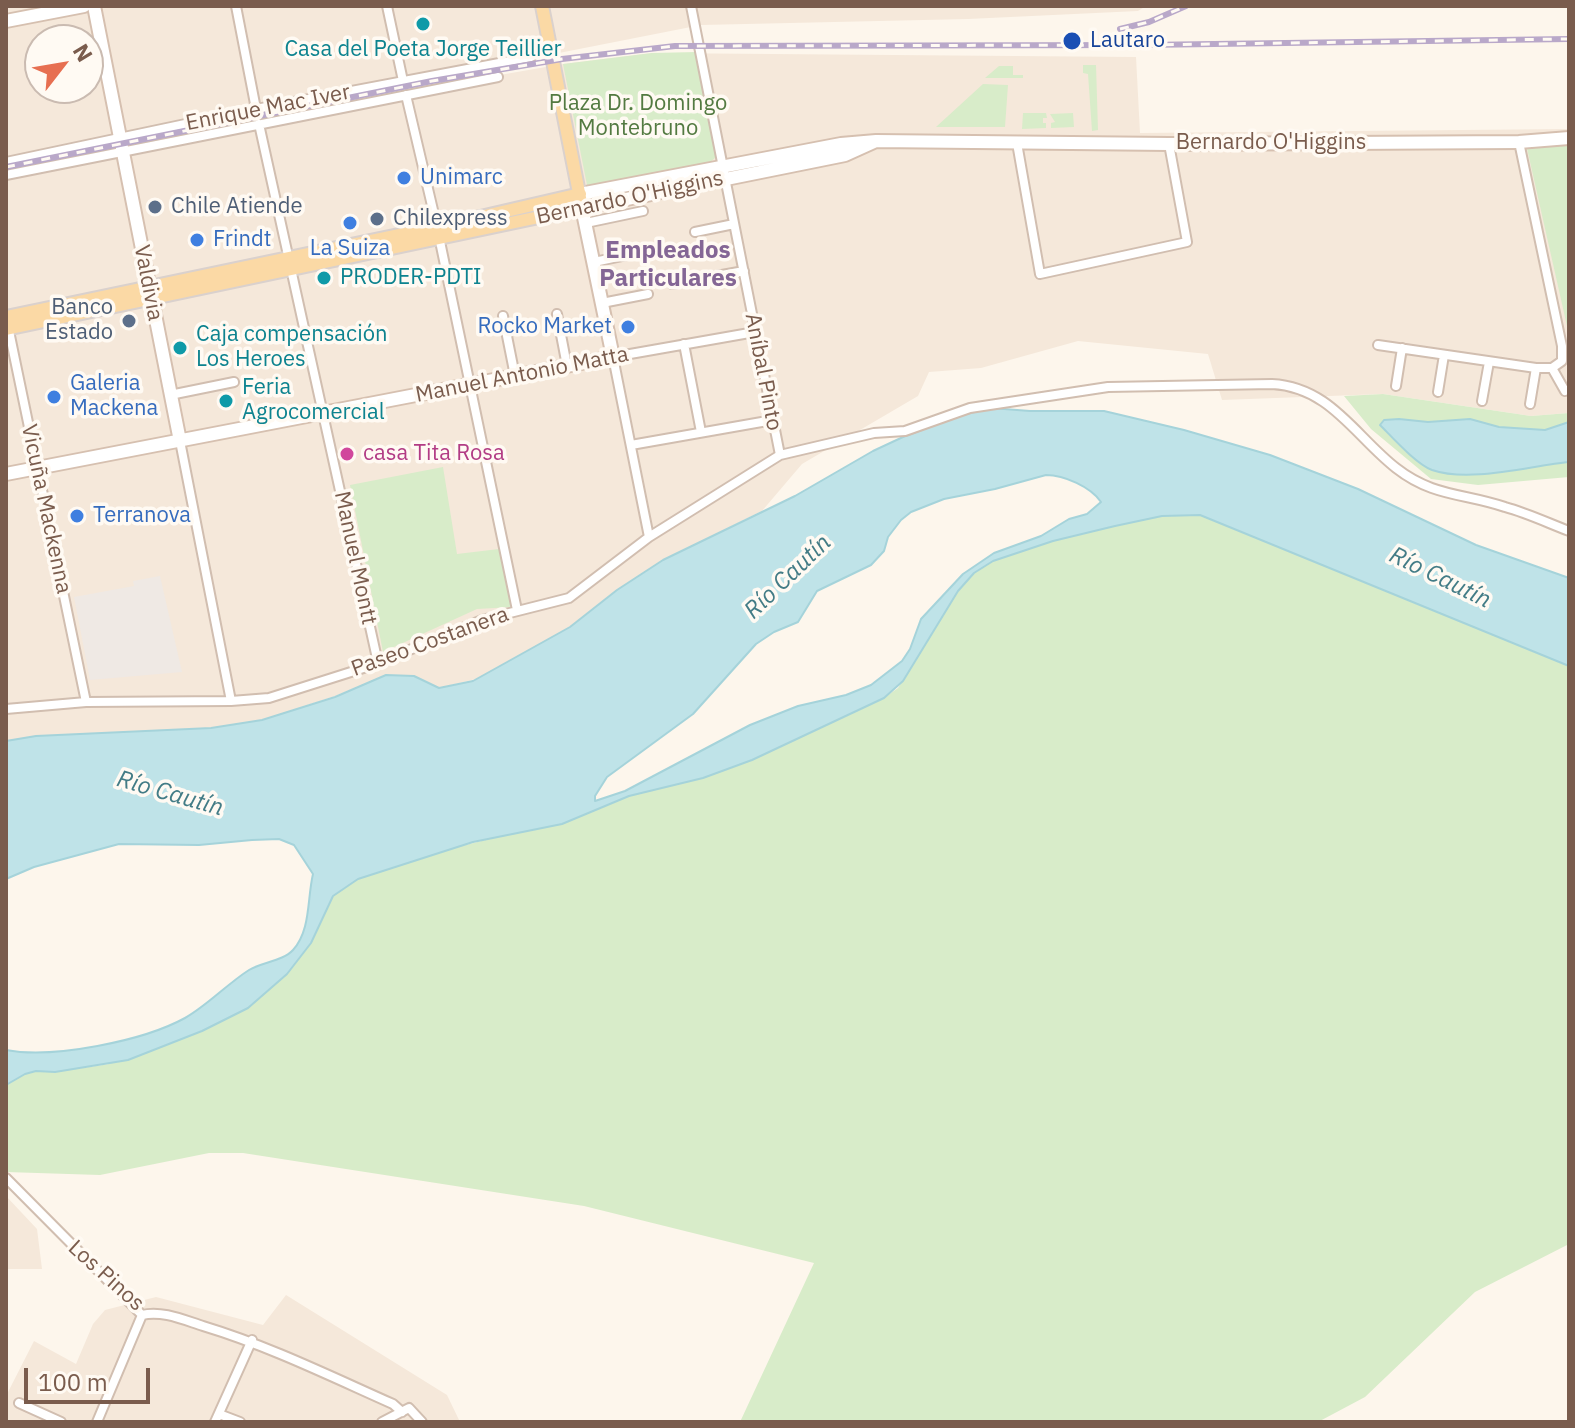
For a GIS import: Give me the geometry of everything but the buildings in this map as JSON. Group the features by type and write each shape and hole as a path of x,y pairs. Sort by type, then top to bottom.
{"main road":[{"path":"542,6 582,208"},
{"name":"Bernardo O'Higgins","path":"438,232 580,194"},
{"name":"Bernardo O'Higgins","path":"7,323 438,232 582,208"}],"street":[{"path":"6,21 84,6"},
{"name":"Valdivia","path":"94,6 231,701"},
{"path":"236,6 256,109"},
{"path":"387,6 403,81"},
{"name":"Aníbal Pinto","path":"691,6 780,455"},
{"name":"Enrique Mac Iver","path":"6,162 256,109 531,57"},
{"name":"Enrique Mac Iver","path":"6,175 498,77"},
{"path":"406,95 471,385 517,610"},
{"name":"Manuel Montt","path":"259,124 378,663"},
{"name":"Bernardo O'Higgins","path":"582,208 841,144 876,141 1169,144 1519,142 1569,138"},
{"path":"1378,345 1536,368 1552,368 1562,361 1566,349 1519,142"},
{"path":"1017,143 1040,274 1187,242 1169,144"},
{"name":"Bernardo O'Higgins","path":"580,194 724,172"},
{"path":"582,208 649,537"},
{"path":"586,223 643,211"},
{"path":"695,232 734,224"},
{"path":"594,262 637,253"},
{"path":"672,284 744,271"},
{"path":"602,303 648,294"},
{"path":"557,314 567,366"},
{"path":"503,316 515,376"},
{"name":"Vicuña Mackenna","path":"7,323 86,702"},
{"name":"Manuel Antonio Matta","path":"6,474 755,332"},
{"path":"684,344 701,432"},
{"path":"1396,386 1402,348"},
{"path":"1438,392 1444,355"},
{"path":"1482,401 1489,362"},
{"path":"1530,404 1536,368"},
{"path":"1552,368 1565,391"},
{"path":"170,395 234,382"},
{"name":"Paseo Costanera","path":"6,709 86,702 269,698 378,663 482,620 569,598 649,537 780,455 874,433 905,431 970,408 1108,387 1281,384 1307,391 1325,401 1385,459 1429,489 1504,506 1569,531"},
{"path":"631,445 773,420"},
{"name":"Los Pinos","path":"6,1178 142,1315 153,1313 173,1317 252,1340 393,1404 422,1422"},
{"path":"97,1422 142,1315"},
{"path":"240,1422 217,1418 252,1340"},
{"path":"19,1403 61,1422"},
{"path":"382,1422 405,1410"}],"shaded area":[{"path":"6,6 1146,6 1138,11 968,19 701,25 6,162"},
{"path":"652,53 1136,57 1140,133 1569,129 1569,413 1531,416 1383,394 1222,400 1208,354 1078,341 981,368 929,372 918,396 802,464 762,511 663,560 617,590 570,627 484,677 439,688 414,676 386,675 262,720 211,728 36,736 6,741 6,171 402,92 563,64"},
{"path":"160,576 182,672 90,680 74,597 134,586 133,581"},
{"path":"6,1196 37,1229 42,1269 6,1269"},
{"path":"286,1295 447,1395 460,1422 6,1422 6,1396 34,1341 76,1364 93,1324 105,1310 156,1297 263,1325"}],"green space":[{"name":"Plaza Dr. Domingo Montebruno","path":"697,52 716,157 706,166 594,188 587,185 563,64 652,53"},
{"path":"1083,65 1096,65 1098,130 1092,131 1088,74 1083,73"},
{"path":"999,66 1013,66 1013,75 1023,75 1023,78 985,78"},
{"path":"983,84 1008,85 1005,127 936,127"},
{"path":"1023,113 1046,113 1043,123 1046,123 1046,128 1022,129"},
{"path":"1073,113 1074,127 1051,128 1051,123 1055,122 1050,114"},
{"path":"1526,144 1569,144 1569,335"},
{"path":"1383,394 1531,416 1569,413 1569,422 1545,430 1499,427 1470,419 1428,422 1399,419 1380,425 1412,457 1432,470 1447,474 1482,474 1569,462 1569,477 1478,485 1431,479 1371,429 1344,396"},
{"path":"443,467 457,554 499,549 513,607 477,609 383,652 350,485"},
{"path":"1200,515 1569,666 1569,1244 1475,1292 1365,1397 1318,1422 740,1422 814,1263 584,1206 243,1153 209,1153 100,1175 6,1172 6,1085 36,1071 55,1072 109,1064 291,969 311,943 333,896 358,879 434,853 584,815 629,796 703,778 752,760 884,698 898,688 958,591 974,573 993,561 1053,541 1115,526 1162,516"}],"water":[{"name":"Río Cautín","path":"991,408 1104,411 1270,455 1358,489 1476,545 1569,578 1569,666 1200,515 1162,516 1053,541 993,561 974,573 958,591 903,681 884,698 752,760 703,778 629,796 562,824 473,842 358,879 333,896 311,943 287,974 248,1008 202,1031 128,1060 55,1072 36,1071 6,1085 6,1050 72,1050 146,1034 185,1018 249,970 289,954 303,933 313,874 294,845 279,839 199,845 119,844 34,867 6,879 6,741 36,736 211,728 262,720 335,697 386,675 414,676 439,688 473,681 570,627 617,590 663,560 795,496 873,451 958,416","holes":["1046,475 1084,487 1101,502 1087,514 1069,519 1041,536 994,553 963,574 921,619 902,661 871,685 846,695 798,706 750,725 625,791 595,801 607,777 693,714 756,644 798,622 817,591 871,565 884,551 888,537 911,512 944,499"]},
{"path":"1470,419 1499,427 1545,430 1569,422 1569,462 1482,474 1447,474 1426,467 1380,425 1384,420 1428,422"}],"railway":[{"path":"1120,29 1149,22 1186,6"},
{"path":"6,167 432,81 562,59 675,46 1143,45 1569,39"}],"place":[{"name":"Casa del Poeta Jorge Teillier","path":"423,24"},
{"name":"Lautaro","path":"1072,41"},
{"name":"Unimarc","path":"404,178"},
{"name":"Chile Atiende","path":"155,207"},
{"name":"Chilexpress","path":"377,219"},
{"name":"La Suiza","path":"350,223"},
{"name":"Frindt","path":"197,240"},
{"name":"PRODER-PDTI","path":"324,278"},
{"name":"Banco Estado","path":"129,321"},
{"name":"Rocko Market","path":"628,327"},
{"name":"Caja compensación Los Heroes","path":"180,348"},
{"name":"Galeria Mackena","path":"54,397"},
{"name":"Feria Agrocomercial","path":"226,401"},
{"name":"casa Tita Rosa","path":"347,454"},
{"name":"Terranova","path":"77,516"}],"district":[{"name":"Empleados Particulares","path":"668,265"}]}
